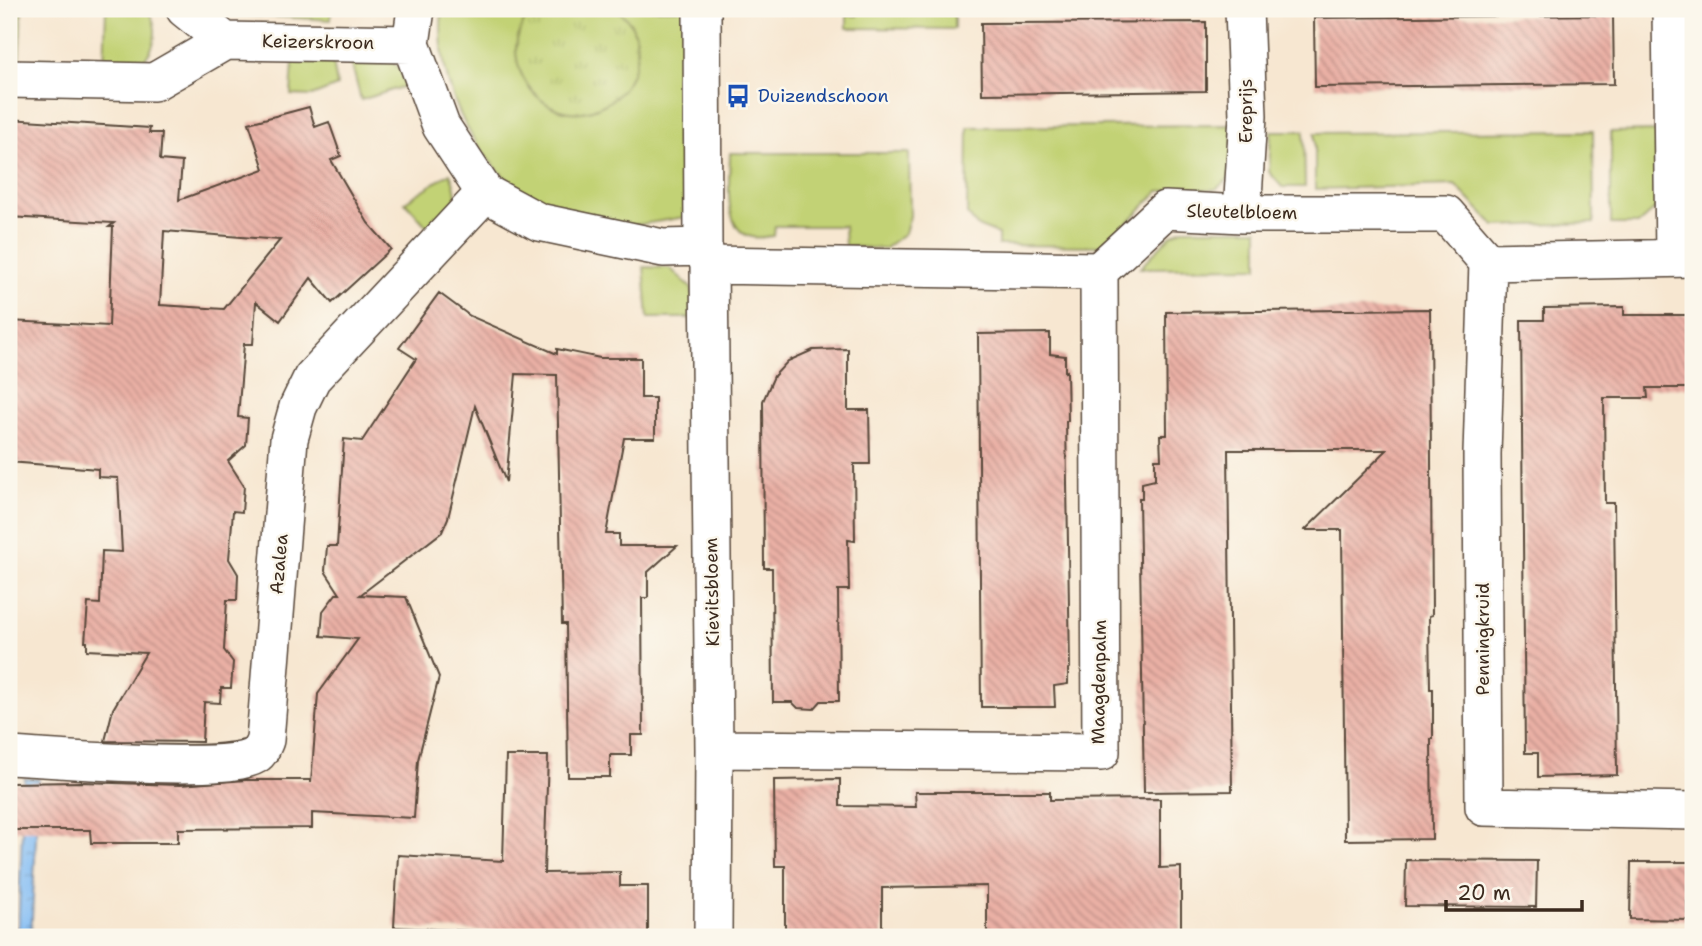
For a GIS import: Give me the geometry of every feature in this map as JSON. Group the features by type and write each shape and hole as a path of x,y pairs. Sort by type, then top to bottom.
{"street":[{"path":"9,79 155,82 225,41 185,9"},
{"name":"Kievitsbloem","path":"702,9 714,749 713,937"},
{"name":"Ereprijs","path":"1242,214 1248,116 1244,9"},
{"path":"1488,262 1683,258 1671,9"},
{"path":"413,26 441,126 485,193 539,222 706,256 1100,271"},
{"name":"Keizerskroon","path":"225,41 413,26"},
{"name":"Azalea","path":"9,756 201,765 247,759 258,754 265,740 289,439 298,407 312,378 485,193"},
{"name":"Sleutelbloem","path":"1100,271 1165,210 1242,214 1446,214 1488,262"},
{"name":"Penningkruid","path":"1488,262 1482,454 1484,807 1693,811"},
{"name":"Maagdenpalm","path":"714,749 1101,752 1100,271"}],"green space":[{"path":"9,9 22,9 19,63 9,63"},
{"path":"106,9 145,9 151,16 154,42 146,58 139,64 128,68 104,67"},
{"path":"209,9 331,9 331,20 216,13"},
{"path":"442,9 684,9 686,217 612,225 550,207 524,192 501,173 481,150 453,97 441,38"},
{"path":"537,9 616,9 631,24 637,49 636,61 626,84 609,102 582,112 568,112 554,108 532,90 518,65 516,44 525,21"},
{"path":"858,9 954,9 954,29 847,28 847,15 857,16"},
{"path":"388,58 401,70 405,86 361,100 351,61"},
{"path":"333,61 337,86 312,96 291,95 293,62"},
{"path":"1232,125 1233,175 1216,189 1159,191 1104,246 998,245 998,234 977,226 967,214 968,127"},
{"path":"1271,131 1304,131 1305,187 1282,187 1269,172"},
{"path":"1593,131 1594,223 1495,226 1455,185 1315,189 1315,133"},
{"path":"1657,131 1656,208 1638,224 1611,224 1611,132"},
{"path":"730,153 909,153 910,216 905,233 884,249 845,246 844,226 775,226 774,236 752,237 742,232 731,214"},
{"path":"450,173 456,200 449,211 429,229 405,202"},
{"path":"1182,229 1258,229 1258,267 1140,268 1171,235"},
{"path":"644,267 670,268 692,289 694,318 648,318"}],"water":[{"path":"24,778 39,779 31,937 18,937"}],"building":[{"path":"1613,15 1614,84 1315,87 1314,18"},
{"path":"1206,22 1206,91 982,94 981,23"},
{"path":"309,107 315,127 329,122 341,156 331,160 368,223 391,249 332,303 311,278 280,321 256,302 253,344 244,344 238,417 248,418 246,445 228,461 244,486 242,512 233,511 229,559 238,574 237,600 227,600 224,650 233,662 231,688 221,688 220,703 204,702 202,742 105,741 113,709 146,653 87,650 85,642 88,603 100,604 102,551 122,552 118,478 98,477 98,469 9,462 9,321 109,326 113,227 109,227 114,223 9,217 9,119 150,128 149,133 162,133 160,160 182,162 179,200 264,169 249,123","holes":["164,231 280,240 224,309 160,305"]},
{"path":"439,293 470,316 557,354 557,349 600,358 641,358 641,398 655,398 655,438 624,438 606,534 619,534 619,546 677,546 648,572 648,598 642,598 643,735 631,735 631,755 610,755 610,777 568,777 566,624 562,624 557,375 516,374 506,482 475,406 448,518 442,532 360,595 406,597 439,677 418,760 414,818 312,813 312,828 178,829 178,843 91,843 90,830 9,830 9,783 180,785 246,780 311,780 311,783 318,694 358,639 321,636 323,611 336,594 340,594 325,571 327,546 337,546 344,439 362,441 416,359 399,348"},
{"path":"1624,307 1624,315 1693,315 1693,388 1647,388 1648,398 1604,398 1605,503 1614,503 1617,775 1538,777 1538,753 1525,753 1521,320 1544,320 1544,308"},
{"path":"1430,309 1432,615 1429,616 1430,689 1433,689 1432,839 1345,840 1342,530 1305,530 1387,450 1228,450 1232,791 1144,792 1139,498 1142,498 1142,483 1155,480 1155,459 1161,459 1160,435 1167,435 1166,312"},
{"path":"1050,333 1050,354 1065,356 1065,372 1067,371 1068,684 1054,686 1055,707 981,707 978,334"},
{"path":"848,349 848,410 869,410 870,464 854,464 855,541 848,540 849,590 838,590 839,701 821,701 814,709 798,708 792,702 773,702 772,568 764,568 763,401 774,376 788,361 813,350"},
{"path":"506,756 548,756 544,873 620,872 620,886 648,886 648,937 539,937 539,934 394,927 398,855 503,861"},
{"path":"840,779 840,806 916,807 915,792 1050,792 1050,800 1160,799 1160,868 1181,867 1181,937 987,937 987,886 882,888 882,937 785,937 785,866 775,866 774,780"},
{"path":"1406,860 1537,861 1536,907 1405,906"},
{"path":"1631,862 1693,862 1693,902 1687,902 1688,920 1630,919"}],"place":[{"name":"Duizendschoon","path":"738,96"}]}
